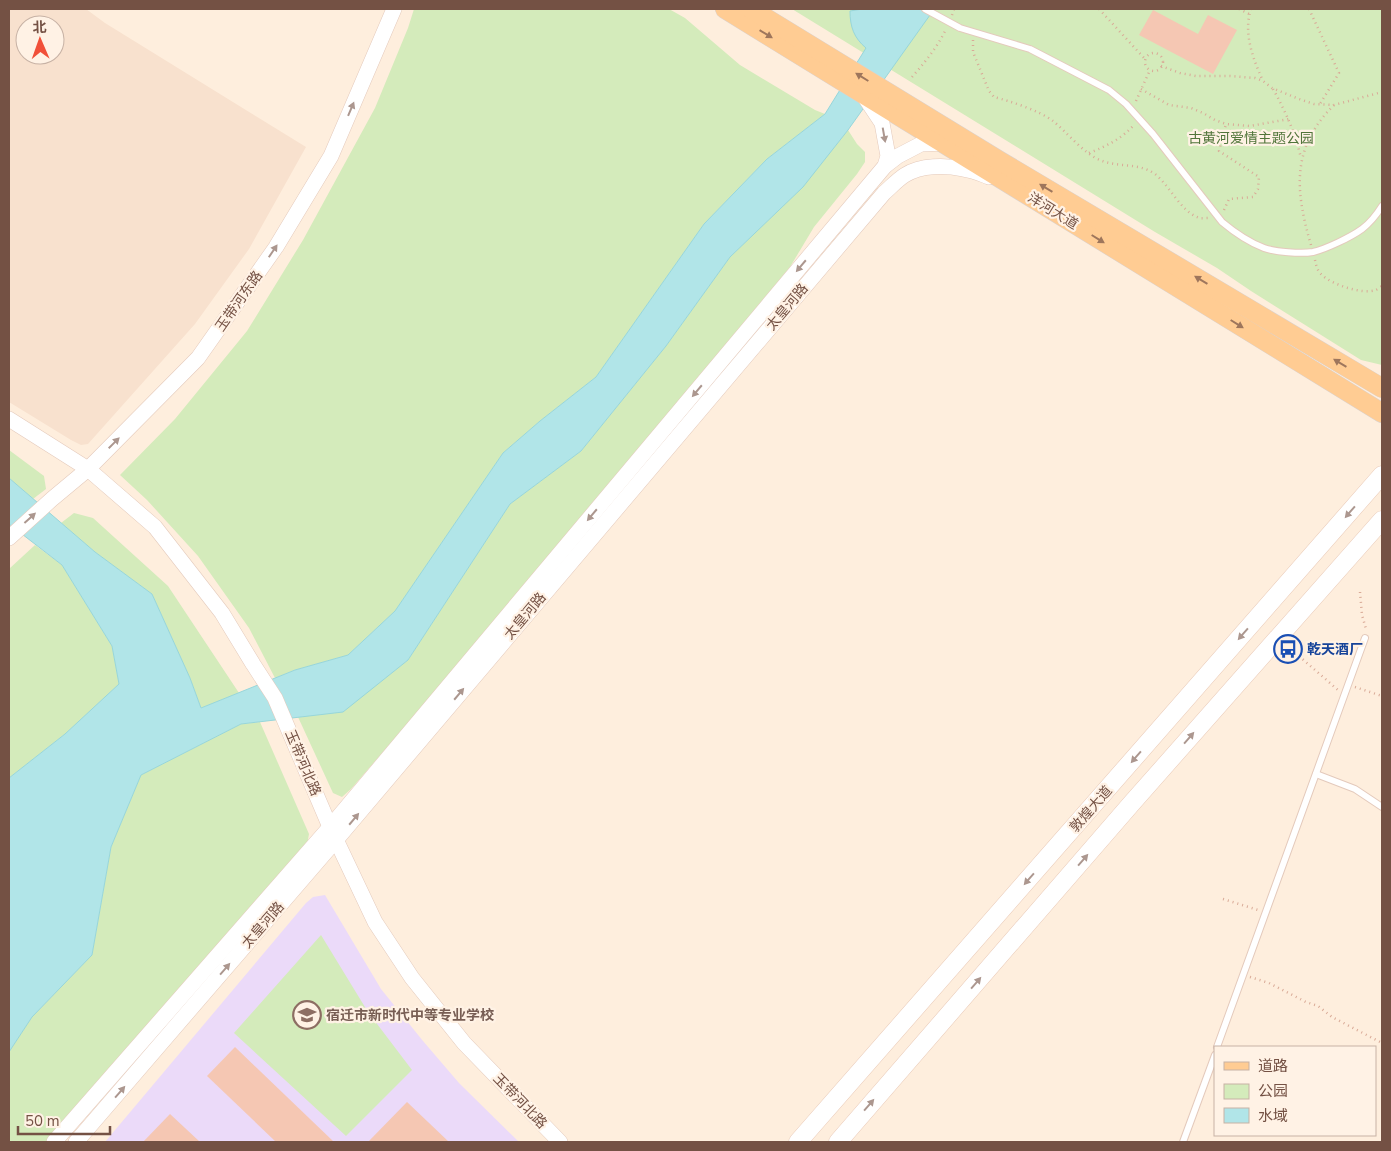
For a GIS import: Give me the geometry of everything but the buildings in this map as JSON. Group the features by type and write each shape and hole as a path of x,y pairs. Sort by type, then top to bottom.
{"main road":[{"name":"洋河大道","path":"725,9 1382,413"},
{"name":"洋河大道","path":"751,9 932,136 972,144 1382,388"},
{"name":"敦煌大道","path":"798,1142 1382,475"},
{"name":"敦煌大道","path":"838,1142 1131,804 1382,520"}],"street":[{"name":"玉带河东路","path":"9,538 88,469 198,358 276,247 331,156 394,9"},
{"path":"862,92 882,123 888,156 885,166"},
{"path":"884,193 932,136"},
{"name":"太皇河路","path":"76,1142 885,166 932,136"},
{"name":"太皇河路","path":"54,1142 333,833 884,193 905,175 916,170 933,167 964,169 1010,185"},
{"name":"玉带河北路","path":"9,419 88,469 155,527 222,613 275,698 333,833 375,922 412,978 464,1043 560,1142"}],"lane":[{"path":"925,9 938,17 972,31 1030,49 1109,90 1132,110 1154,134 1222,222 1263,248 1274,251 1313,252 1343,240 1362,229 1376,216 1382,206"},
{"path":"1218,1046 1365,638"},
{"path":"1316,774 1354,789 1382,806"},
{"path":"1183,1142 1214,1058"}],"path":[{"path":"912,77 936,47 954,9"},
{"path":"1099,9 1145,59 1145,65 1150,70 1157,70 1162,66"},
{"path":"1239,9 1249,14"},
{"path":"1251,9 1248,32 1250,48 1263,81"},
{"path":"1309,9 1339,73 1320,104"},
{"path":"972,31 973,52 989,91 994,97 1043,114 1098,160 1145,168 1162,181 1188,212 1198,218 1217,216"},
{"path":"1145,59 1149,55 1157,54 1161,58 1162,66"},
{"path":"1162,66 1180,73 1196,76 1256,78 1272,88 1299,100 1320,104 1334,105 1382,92"},
{"path":"1132,110 1150,70"},
{"path":"1272,88 1289,119 1298,144 1301,158 1300,194 1317,269 1325,278 1349,288 1364,291 1375,290 1382,286"},
{"path":"1141,89 1169,106 1191,108 1226,124 1250,126 1289,119"},
{"path":"1301,158 1316,127 1334,105"},
{"path":"1089,153 1109,145 1140,119"},
{"path":"1222,222 1225,206 1229,199 1253,197 1258,189 1259,177 1219,150 1226,124"},
{"path":"1360,592 1362,615 1366,630 1365,638"},
{"path":"1299,656 1344,696"},
{"path":"1348,685 1382,696"},
{"path":"1223,899 1266,913"},
{"path":"1244,975 1269,983 1318,1006 1332,1017 1382,1043"}],"shaded area":[{"path":"9,9 86,9 105,23 306,147 249,249 195,324 88,444 81,445 9,402"},
{"name":"宿迁市新时代中等专业学校","path":"325,895 381,989 459,1083 519,1142 105,1142 306,903 313,897"}],"green space":[{"path":"414,9 669,9 685,18 740,65 815,110 825,114 767,159 704,224 596,377 503,453 395,611 348,655 295,670 275,678 249,628 198,556 147,500 120,475 175,419 247,331 303,240 375,108"},
{"name":"古黄河爱情主题公园","path":"792,9 1382,9 1382,365 1361,360 1217,268 1155,232"},
{"path":"848,130 865,152 865,162 814,227 790,267 503,613 351,789 342,797 333,793 298,717 343,711 408,660 510,504 581,451 666,346 730,257 798,191"},
{"path":"9,450 44,476 46,489 33,499 9,478"},
{"path":"74,513 93,518 168,586 239,693 201,708 190,678 152,594 95,552 61,523"},
{"path":"35,545 62,565 112,646 119,684 65,734 9,778 9,569"},
{"path":"260,722 309,834 307,845 50,1142 9,1142 9,1052 32,1017 92,955 111,847 141,775 241,724"},
{"path":"321,935 368,1012 412,1070 346,1136 234,1033"}],"water":[{"path":"862,9 931,9 930,15 848,130 803,187 730,257 666,346 581,451 510,504 408,660 343,712 241,724 141,775 111,847 92,955 32,1017 9,1052 9,778 65,734 119,684 112,646 62,565 9,524 9,478 95,552 152,594 190,678 201,708 295,670 348,655 395,611 503,453 596,377 704,224 767,159 825,114 866,48 856,36 850,17 850,11"}],"place":[{"name":"乾天酒厂","path":"1288,649"},
{"name":"宿迁市新时代中等专业学校","path":"307,1015"}]}
